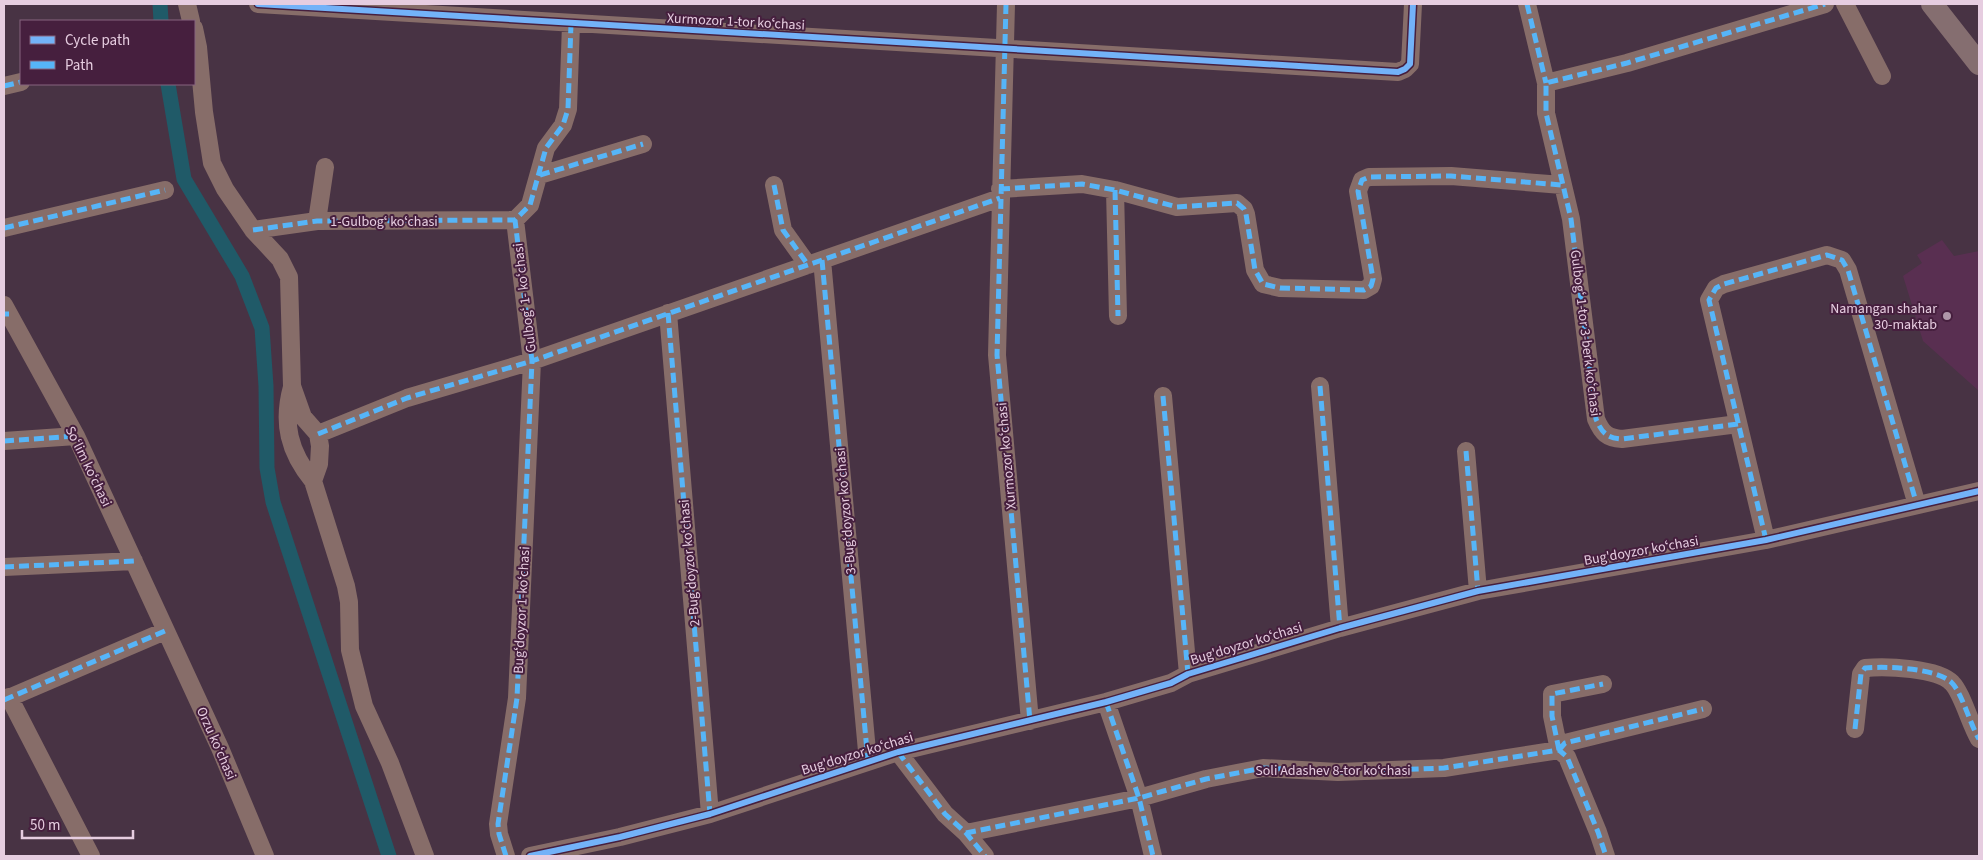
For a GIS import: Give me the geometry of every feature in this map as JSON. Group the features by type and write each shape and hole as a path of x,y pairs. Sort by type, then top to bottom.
{"main road":[{"path":"1932,4 1979,64"}],"street":[{"path":"187,4 191,20"},
{"name":"Xurmozor 1-tor koʻchasi","path":"258,4 1398,72 1410,64 1413,4"},
{"name":"Xurmozor koʻchasi","path":"1006,4 997,354 1030,721"},
{"name":"Gulbogʻ 1-tor 3-berk koʻchasi","path":"1527,4 1546,83 1546,113 1571,219 1596,419 1603,432 1614,438 1622,439 1738,424"},
{"path":"1546,83 1627,63 1825,4"},
{"path":"1845,4 1882,76"},
{"path":"515,220 530,205 540,175 546,148 563,125 568,109 571,24"},
{"path":"195,33 212,163 225,189 253,230 280,259 289,277 292,386 288,403 288,436 301,467 314,481 346,586 349,602 350,650 364,706 390,763 425,856"},
{"path":"4,86 20,82"},
{"path":"540,175 643,144"},
{"path":"317,221 325,167"},
{"path":"532,361 815,263 1000,193 1082,184 1115,190 1177,207 1237,203 1244,209 1256,270 1263,284 1280,288 1364,290 1371,286 1373,279 1358,191 1362,180 1369,177 1451,176 1562,185"},
{"path":"774,185 783,230 815,263"},
{"path":"4,228 165,190"},
{"path":"1115,190 1118,316"},
{"name":"1-Gulbogʻ koʻchasi","path":"253,230 317,221 515,220"},
{"name":"Gulbogʻ 1- koʻchasi","path":"318,434 407,398 532,361 515,220"},
{"path":"1766,540 1709,300 1711,293 1724,284 1827,254 1842,260 1848,270 1917,505"},
{"name":"3-Bugʻdoyzor koʻchasi","path":"815,263 868,762"},
{"name":"Soʻlim koʻchasi","path":"5,311 76,436 165,631"},
{"name":"2-Bugʻdoyzor koʻchasi","path":"668,313 710,814"},
{"name":"Bugʻdoyzor 1-koʻchasi","path":"506,856 498,824 517,698 532,361"},
{"path":"292,386 303,417 318,434 320,453 314,481"},
{"path":"1320,386 1340,628"},
{"path":"1163,396 1188,674"},
{"path":"4,441 76,436"},
{"path":"1466,451 1478,591"},
{"name":"Bug'doyzor koʻchasi","path":"530,856 620,837 710,814 898,752 1030,721 1172,684 1188,674 1340,628 1478,591 1766,540 1979,491"},
{"path":"4,567 134,561"},
{"path":"91,856 6,698 165,631"},
{"name":"Orzu koʻchasi","path":"165,631 220,748 265,856"},
{"path":"1854,729 1861,674 1866,668 1885,666 1941,675 1953,683 1972,728 1979,739"},
{"path":"1603,684 1552,694 1552,716 1559,750 1567,757 1606,856"},
{"path":"1106,702 1138,798 1152,856"},
{"name":"Soli Adashev 8-tor koʻchasi","path":"966,833 1138,798 1206,779 1263,768 1338,772 1444,768 1559,750 1565,743 1703,709"},
{"path":"898,752 945,814 966,833 984,856"}],"shaded area":[{"name":"Namangan shahar 30-maktab","path":"1942,240 1954,256 1979,251 1979,391 1923,341 1903,276 1922,263 1917,255"}],"waterway":[{"path":"160,4 161,20"},
{"path":"168,85 184,179 242,276 262,328 266,386 267,468 273,502 389,856"}],"marked path":[{"path":"1006,4 997,355 1030,721"},
{"path":"1527,4 1546,83"},
{"path":"1738,424 1622,439 1609,436 1600,428 1596,419 1571,219 1546,113 1546,83 1627,63 1825,4"},
{"path":"318,434 407,398 532,361 515,220 530,205 546,148 563,125 568,109 571,24"},
{"path":"4,86 20,82"},
{"path":"540,175 643,144"},
{"path":"1000,189 1082,184 1115,190 1177,207 1237,203 1244,209 1246,214 1255,270 1263,284 1280,288 1364,290 1371,286 1373,279 1358,191 1362,180 1369,177 1451,176 1562,185"},
{"path":"774,185 783,230 808,265"},
{"path":"4,228 165,190"},
{"path":"1115,190 1118,316"},
{"path":"506,856 498,824 517,698 532,361 1000,198"},
{"path":"253,230 317,221 515,220"},
{"path":"1766,540 1709,300 1716,288 1724,284 1827,255 1842,260 1848,270 1917,505"},
{"path":"822,260 868,762"},
{"path":"668,313 710,814"},
{"path":"4,314 9,314"},
{"path":"1320,386 1340,628"},
{"path":"1163,396 1188,674"},
{"path":"4,441 76,436"},
{"path":"1466,451 1478,591"},
{"path":"4,567 134,561"},
{"path":"4,700 165,631"},
{"path":"1855,729 1861,674 1865,668 1911,669 1935,674 1952,683 1959,694 1979,739"},
{"path":"1559,750 1552,716 1552,694 1603,684"},
{"path":"1106,702 1139,798 1153,856"},
{"path":"1559,750 1565,743 1703,709"},
{"path":"966,833 1139,798 1206,779 1263,768 1338,772 1444,768 1559,750 1567,757 1606,856"},
{"path":"898,752 945,814 966,833 985,856"}],"cycle path":[{"path":"258,4 1398,72 1410,64 1413,4"},
{"path":"530,856 620,837 710,814 898,752 1106,702 1171,683 1188,674 1340,628 1478,591 1766,540 1979,491"}],"place":[{"name":"Namangan shahar 30-maktab","path":"1947,316"}]}
